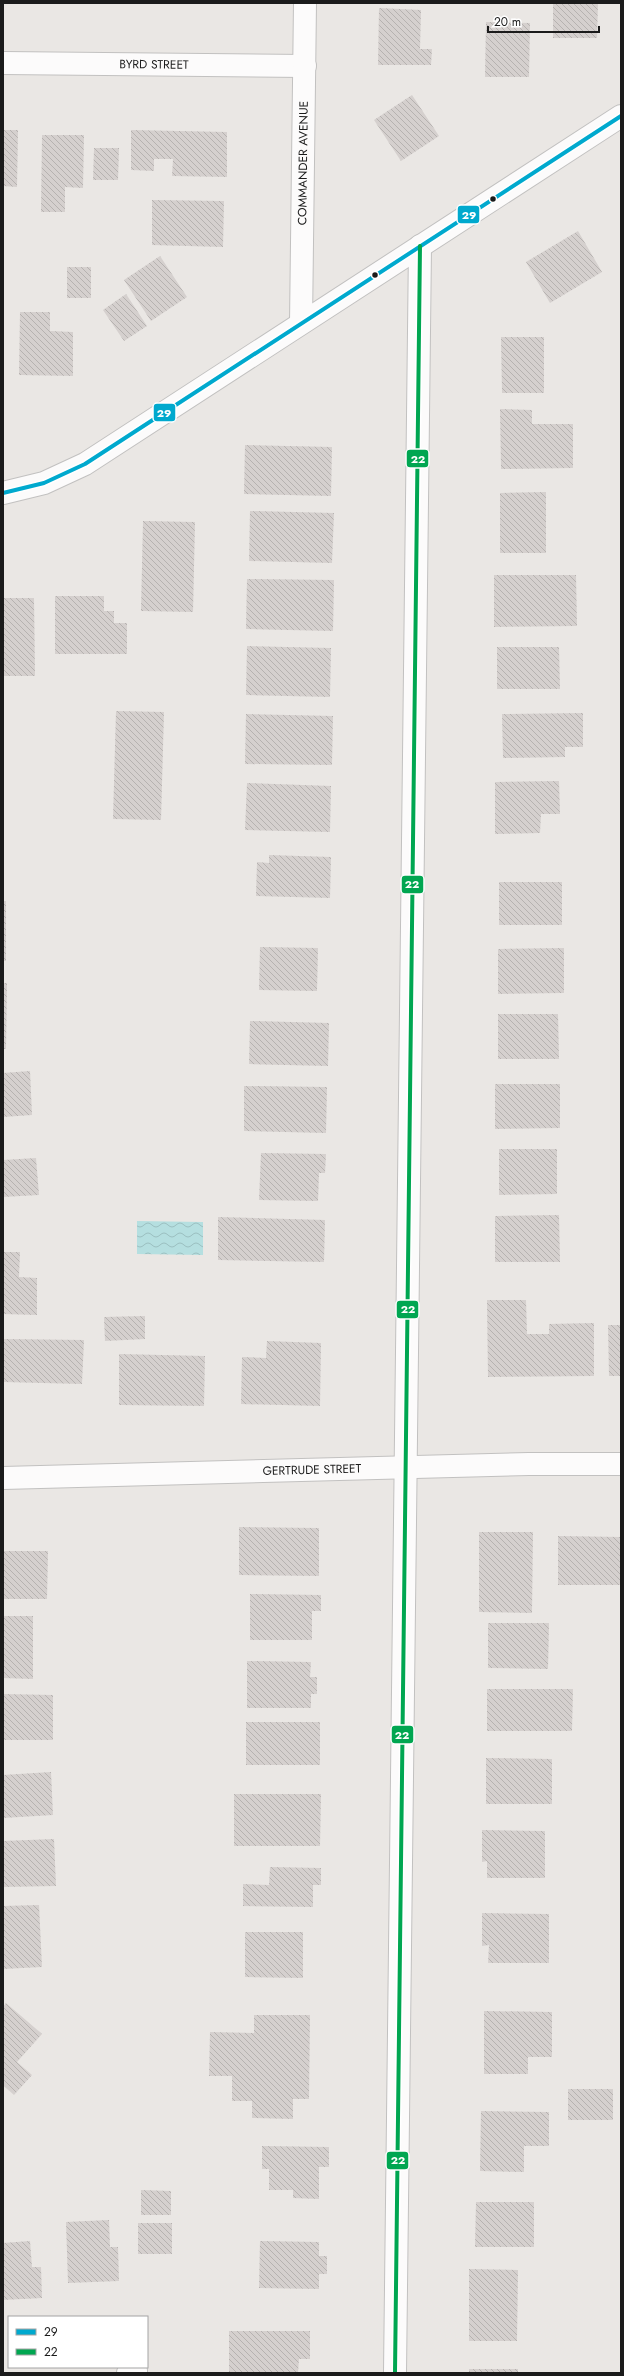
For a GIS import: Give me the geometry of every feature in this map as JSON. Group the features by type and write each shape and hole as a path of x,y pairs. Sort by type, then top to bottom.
{"street":[{"name":"COMMANDER AVENUE","path":"301,324 305,3"},
{"name":"BYRD STREET","path":"3,63 305,66"},
{"path":"3,493 44,483 85,464 621,116"},
{"path":"395,2373 420,246"},
{"name":"GERTRUDE STREET","path":"3,1478 529,1464 621,1464"}],"water":[{"path":"137,1221 203,1222 203,1255 137,1254"}],"building":[{"path":"553,3 598,3 597,38 553,38"},
{"path":"379,8 421,10 420,49 432,49 431,65 378,65"},
{"path":"486,22 530,23 529,77 485,77"},
{"path":"412,95 439,136 401,161 374,120"},
{"path":"3,130 18,130 17,187 3,186"},
{"path":"131,130 227,132 227,177 172,176 173,159 154,159 154,171 131,170"},
{"path":"42,135 84,135 83,188 65,187 65,212 41,212"},
{"path":"94,148 119,148 118,180 93,180"},
{"path":"152,200 224,201 223,247 152,245"},
{"path":"578,231 602,272 550,303 526,262"},
{"path":"160,256 187,297 151,321 124,280"},
{"path":"67,267 91,267 91,298 67,298"},
{"path":"126,294 147,326 124,341 103,310"},
{"path":"20,312 50,312 50,331 73,332 73,376 19,375"},
{"path":"501,337 544,337 544,393 502,393"},
{"path":"500,409 532,410 532,424 573,424 573,468 501,469"},
{"path":"245,445 332,447 331,496 244,494"},
{"path":"546,492 546,553 500,553 500,493"},
{"path":"250,511 334,513 332,563 249,561"},
{"path":"143,521 195,522 193,612 141,611"},
{"path":"494,575 576,575 577,626 494,627"},
{"path":"247,579 334,580 333,631 246,629"},
{"path":"55,596 104,596 104,611 114,611 114,623 127,623 127,654 55,654"},
{"path":"3,598 34,598 35,676 3,676"},
{"path":"247,646 331,648 330,697 246,695"},
{"path":"497,647 559,647 560,689 497,689"},
{"path":"116,711 164,712 161,820 113,819"},
{"path":"583,713 583,747 565,747 565,757 503,758 502,714"},
{"path":"246,714 333,716 332,765 245,764"},
{"path":"559,781 560,814 541,814 540,833 495,834 495,782"},
{"path":"247,783 331,786 330,832 245,830"},
{"path":"269,855 331,857 330,898 256,896 257,862 269,863"},
{"path":"499,882 562,882 562,925 499,925"},
{"path":"3,901 6,901 6,961 3,961"},
{"path":"260,947 318,948 317,991 259,990"},
{"path":"564,948 564,993 498,994 498,949"},
{"path":"3,983 7,983 6,1049 3,1049"},
{"path":"498,1014 558,1014 559,1059 498,1059"},
{"path":"250,1021 329,1023 328,1066 249,1064"},
{"path":"30,1071 32,1115 3,1117 3,1073"},
{"path":"495,1084 560,1084 560,1128 495,1129"},
{"path":"244,1086 327,1087 326,1133 244,1131"},
{"path":"499,1149 557,1149 557,1194 499,1195"},
{"path":"261,1153 326,1154 325,1173 319,1173 318,1201 259,1200"},
{"path":"36,1158 39,1195 3,1197 3,1160"},
{"path":"559,1215 560,1262 495,1262 495,1216"},
{"path":"218,1217 325,1220 324,1262 218,1260"},
{"path":"3,1252 20,1252 19,1277 37,1278 37,1315 3,1314"},
{"path":"487,1300 526,1300 527,1334 549,1334 549,1324 594,1323 594,1376 488,1377"},
{"path":"145,1316 145,1339 105,1341 104,1317"},
{"path":"608,1325 621,1325 621,1376 609,1376"},
{"path":"3,1339 84,1340 82,1384 3,1382"},
{"path":"267,1341 321,1343 320,1406 241,1404 242,1357 266,1358"},
{"path":"119,1354 205,1356 204,1406 119,1405"},
{"path":"239,1527 319,1528 319,1576 239,1575"},
{"path":"479,1532 533,1532 532,1613 479,1612"},
{"path":"558,1536 621,1537 621,1585 558,1585"},
{"path":"3,1551 48,1551 47,1599 3,1599"},
{"path":"250,1594 321,1595 321,1611 312,1611 312,1640 250,1640"},
{"path":"3,1616 33,1616 33,1679 3,1678"},
{"path":"488,1623 549,1623 548,1669 488,1668"},
{"path":"247,1661 311,1662 310,1677 317,1677 317,1694 311,1694 311,1708 247,1708"},
{"path":"487,1689 573,1689 572,1731 487,1731"},
{"path":"3,1694 53,1695 53,1740 3,1740"},
{"path":"246,1722 320,1722 320,1765 246,1765"},
{"path":"486,1758 552,1759 552,1804 486,1804"},
{"path":"51,1772 53,1815 3,1818 3,1775"},
{"path":"234,1794 321,1794 320,1846 234,1846"},
{"path":"482,1830 545,1831 545,1878 487,1878 487,1861 482,1862"},
{"path":"54,1839 56,1886 3,1887 3,1841"},
{"path":"270,1867 321,1868 321,1885 313,1885 313,1907 243,1906 243,1884 269,1885"},
{"path":"39,1905 42,1967 3,1969 3,1906"},
{"path":"482,1913 549,1914 549,1963 488,1963 489,1945 482,1946"},
{"path":"245,1932 303,1932 303,1978 245,1977"},
{"path":"6,2003 42,2034 17,2062 32,2075 14,2095 3,2085 3,2007"},
{"path":"484,2011 552,2012 552,2057 528,2057 528,2074 484,2074"},
{"path":"254,2015 310,2015 309,2099 293,2099 293,2119 252,2118 252,2101 232,2101 232,2076 209,2076 210,2032 254,2033"},
{"path":"568,2089 613,2089 613,2120 568,2120"},
{"path":"481,2111 549,2112 549,2146 524,2146 524,2172 480,2171"},
{"path":"262,2146 329,2147 329,2167 319,2167 319,2199 293,2198 293,2190 269,2190 269,2169 262,2169"},
{"path":"141,2190 171,2191 171,2215 141,2215"},
{"path":"476,2202 534,2202 534,2247 475,2247"},
{"path":"109,2220 110,2247 118,2247 119,2281 68,2283 66,2222"},
{"path":"138,2223 172,2223 172,2254 138,2254"},
{"path":"30,2241 32,2267 41,2267 42,2298 3,2300 3,2243"},
{"path":"260,2241 319,2242 319,2256 327,2256 327,2274 319,2274 319,2289 259,2288"},
{"path":"469,2269 518,2270 517,2341 469,2341"},
{"path":"229,2331 310,2331 310,2359 299,2359 298,2373 229,2373"},
{"path":"469,2369 518,2369 518,2373 469,2373"}],"transit line":[{"name":"29","path":"3,493 44,483 85,464 621,116"},
{"name":"22","path":"395,2373 420,246"}]}
